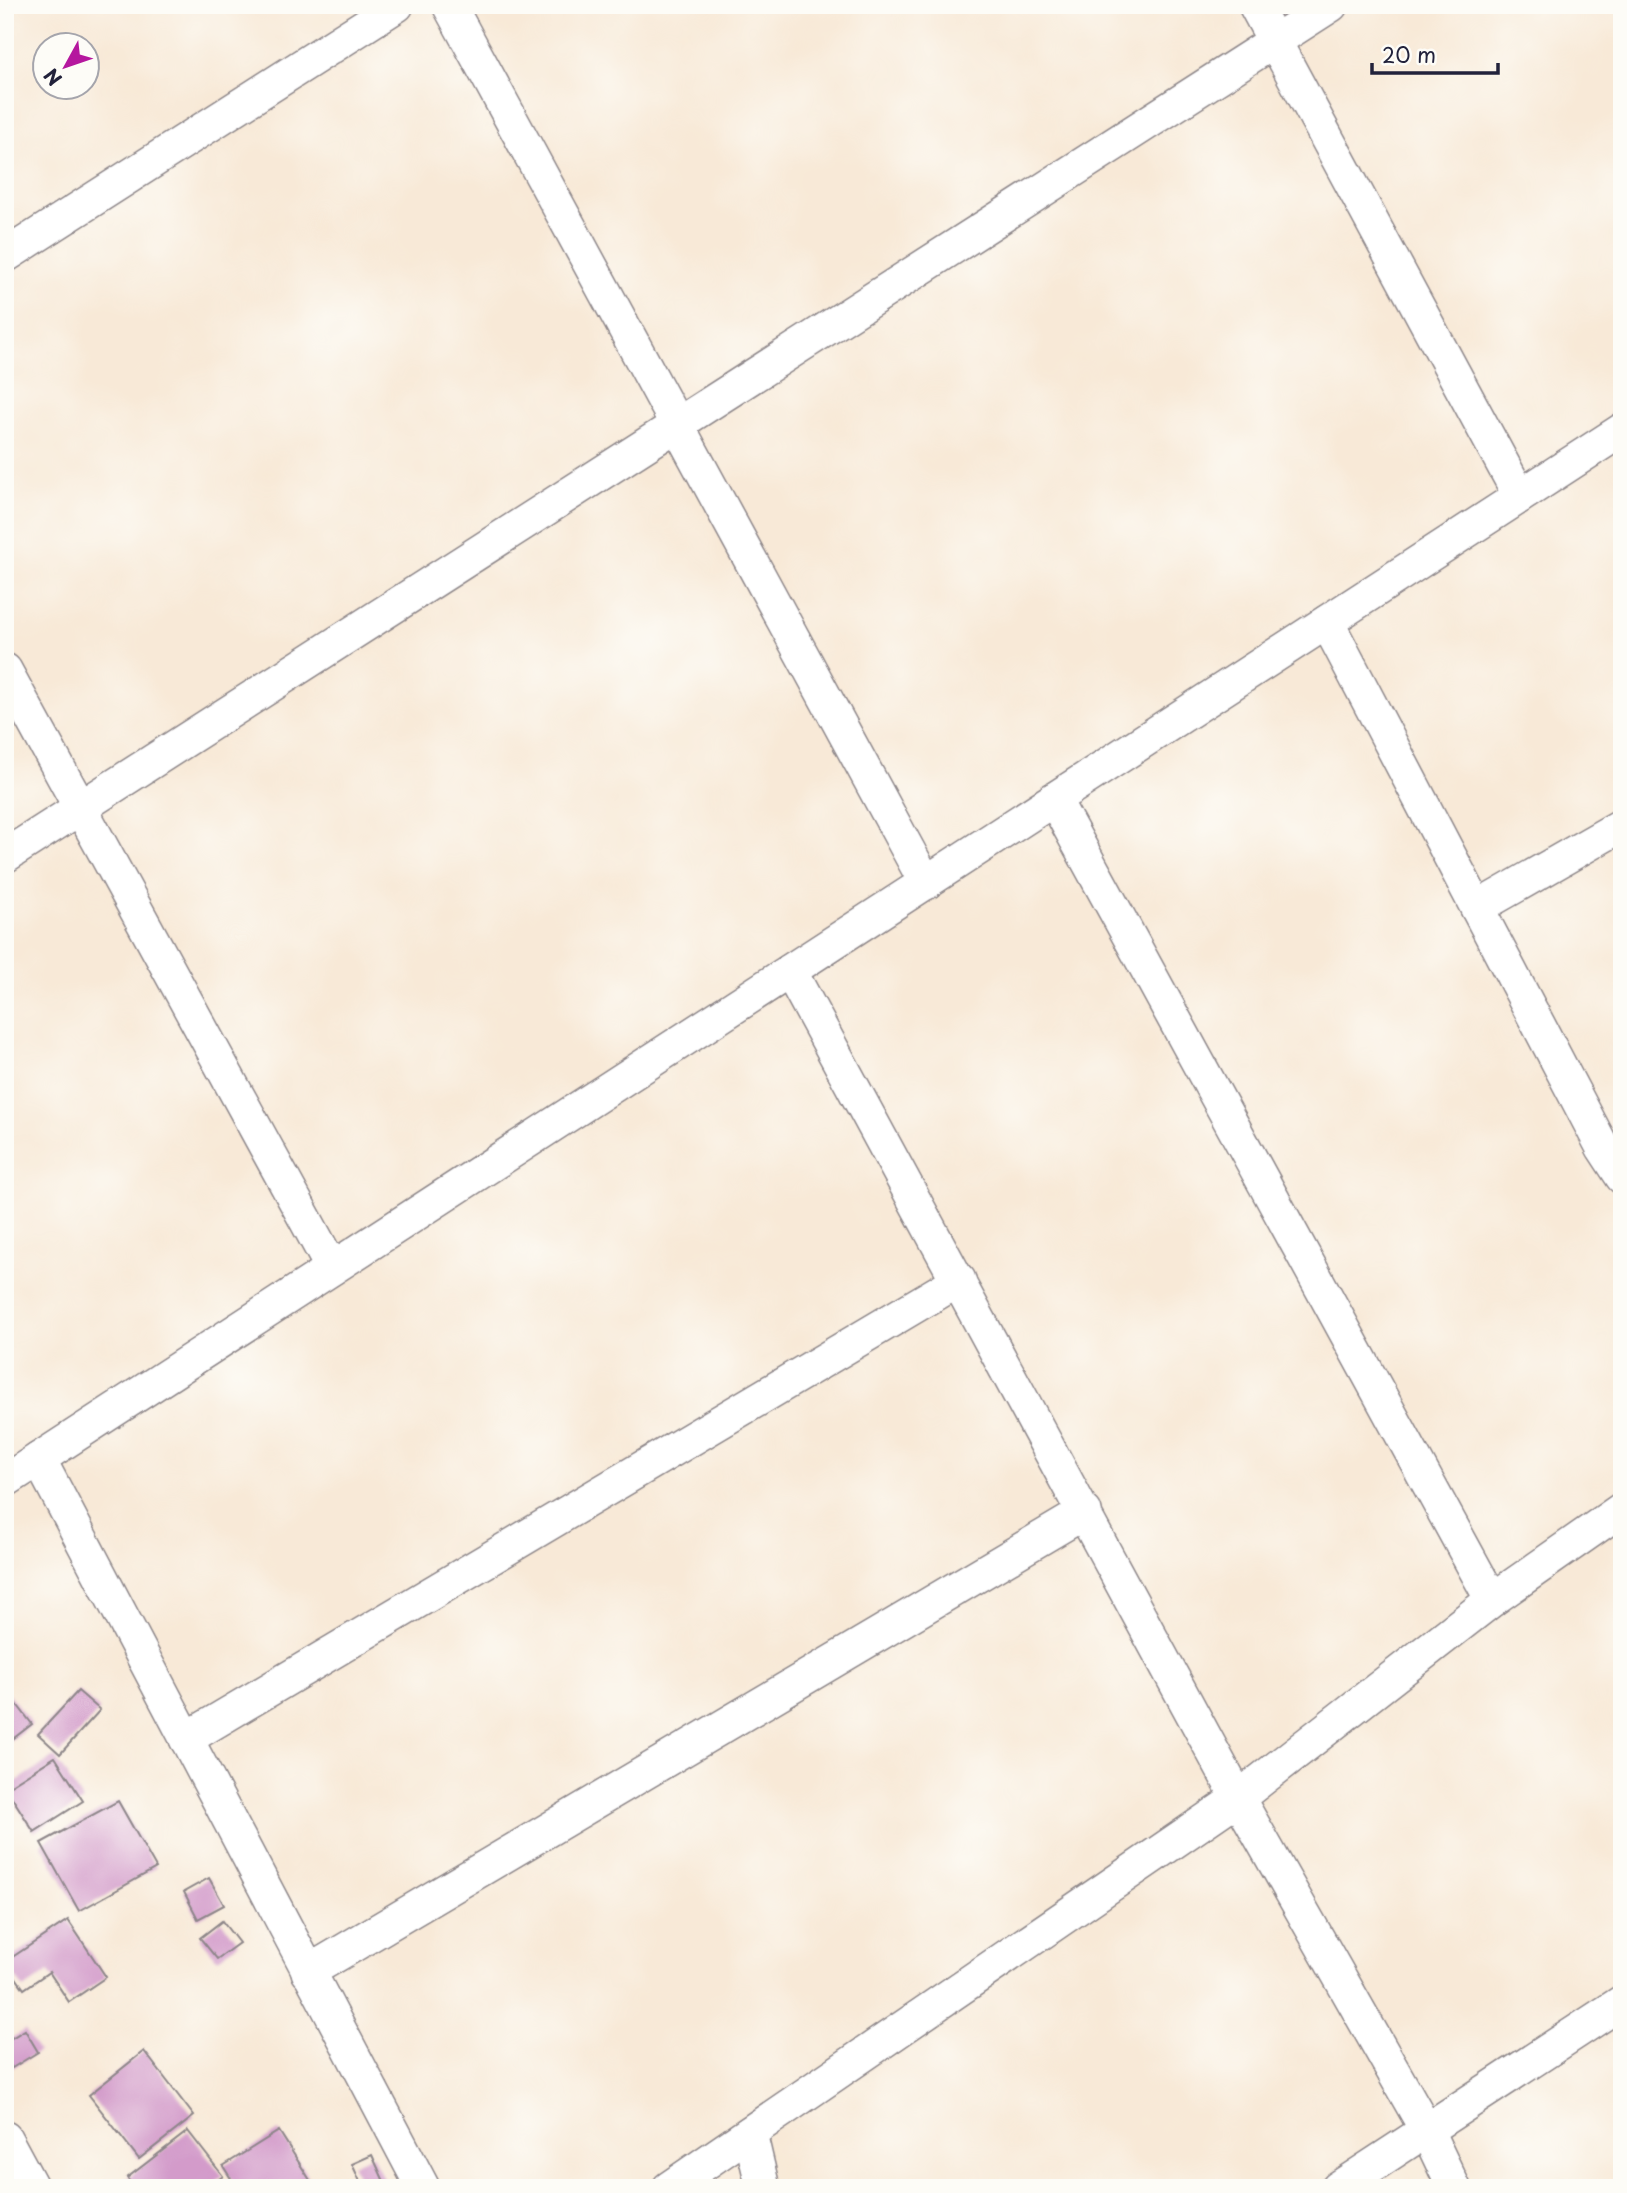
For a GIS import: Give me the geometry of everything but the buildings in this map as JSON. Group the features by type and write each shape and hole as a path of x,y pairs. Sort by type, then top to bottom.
{"street":[{"path":"5,256 397,5"},
{"path":"449,5 926,883"},
{"path":"1255,5 1520,496"},
{"path":"5,856 1331,5"},
{"path":"5,1481 1622,430"},
{"path":"1327,622 1477,908 1613,1142 1622,1177"},
{"path":"5,670 332,1268"},
{"path":"1054,799 1492,1600"},
{"path":"1477,908 1622,825"},
{"path":"790,971 1238,1798 1426,2129 1454,2188"},
{"path":"186,1739 959,1280"},
{"path":"39,1459 423,2188"},
{"path":"668,2188 1238,1798 1492,1600 1622,1509"},
{"path":"308,1972 1085,1512"},
{"path":"1338,2188 1622,2002"},
{"path":"750,2133 763,2188"},
{"path":"5,2138 32,2188"}]}
